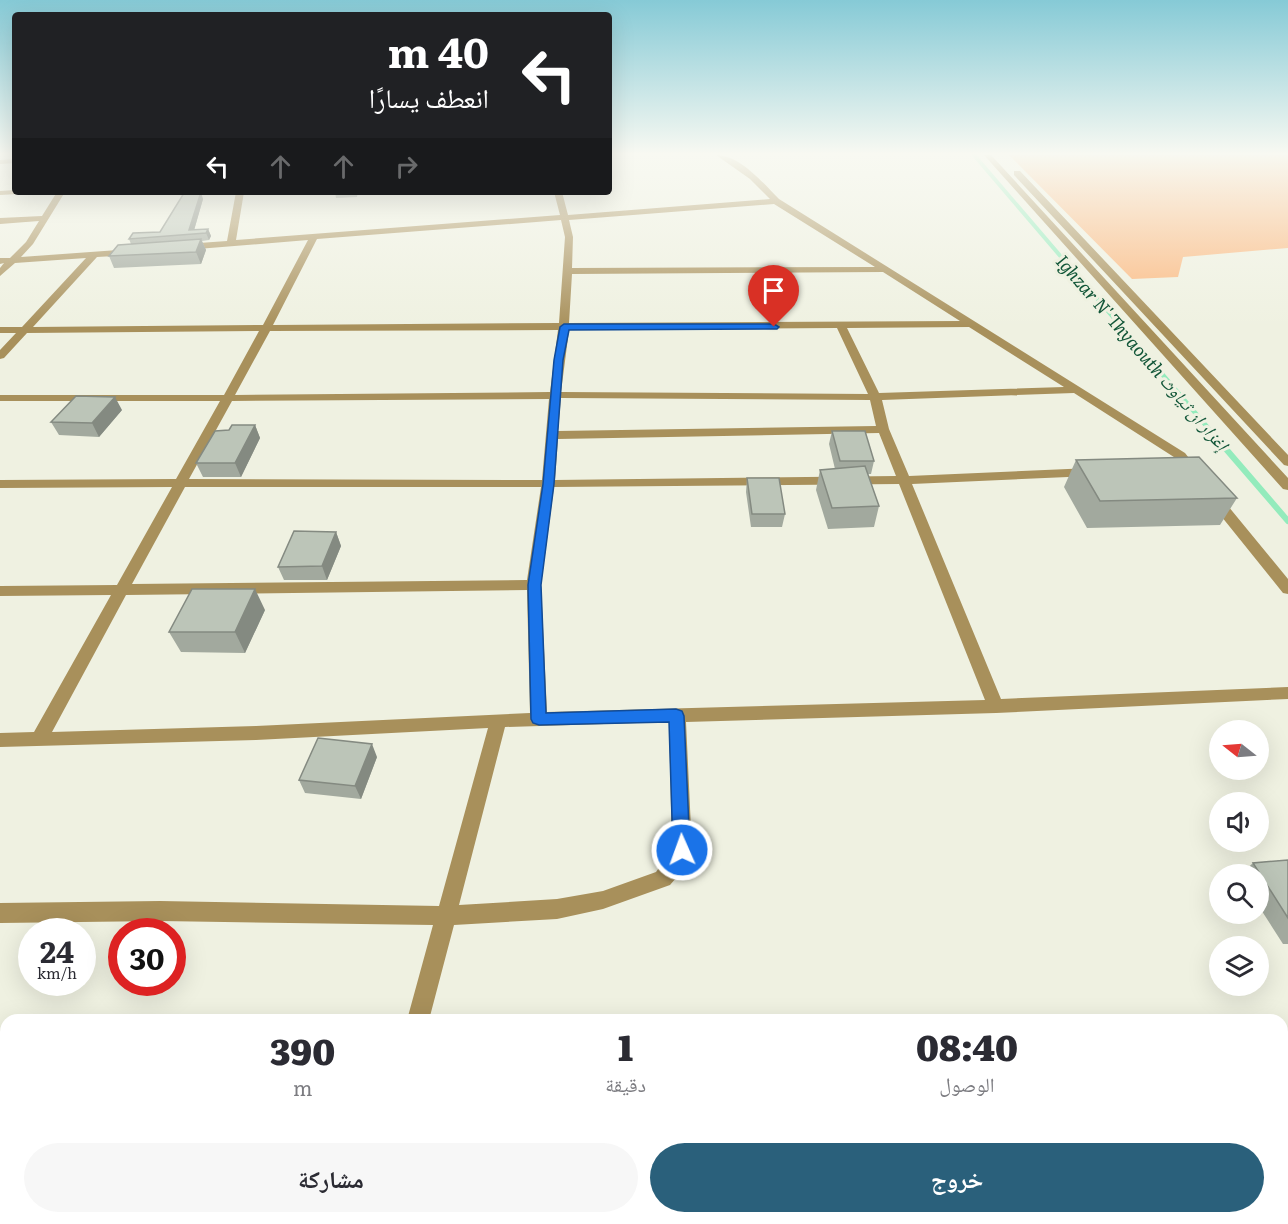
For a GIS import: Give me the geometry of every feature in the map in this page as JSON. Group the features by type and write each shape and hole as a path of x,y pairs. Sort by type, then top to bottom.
{"street":[{"path":"0,273 29,244 49,212"},
{"path":"231,244 237,212"},
{"path":"539,719 534,585 549,484 558,360 564,327 569,237 564,212"},
{"path":"174,248 630,212"},
{"path":"793,212 1181,456 1184,468 1288,589"},
{"path":"1039,212 1288,486"},
{"path":"1054,212 1288,462"},
{"path":"0,221 46,218"},
{"path":"39,739 266,329 314,237"},
{"path":"0,261 140,251"},
{"path":"0,356 94,255"},
{"path":"567,271 882,270"},
{"path":"0,330 970,324"},
{"path":"842,326 875,397 883,429 906,480 996,706"},
{"path":"0,398 421,398 556,395 875,397 1073,390"},
{"path":"554,435 883,429"},
{"path":"0,484 180,482 549,484 906,480 1107,471"},
{"path":"0,591 534,585"},
{"path":"0,740 256,733 539,719 996,706 1288,693"},
{"path":"0,913 160,911 445,916 568,907 603,900 663,879 675,865 682,850 676,716"},
{"path":"420,1014 498,722"}],"shaded area":[{"path":"1066,212 1288,212 1288,248 1183,257 1178,277 1132,279"}],"building":[{"path":"172,212 195,212 189,230 208,229 206,233 129,239 133,233 160,232"},
{"path":"201,239 196,252 109,256 118,245"},
{"path":"76,396 115,397 92,423 51,422"},
{"path":"232,425 255,425 235,463 196,463 215,431 229,430"},
{"path":"832,431 865,431 874,461 840,461"},
{"path":"1199,457 1237,498 1100,501 1076,460"},
{"path":"865,466 879,506 832,508 820,470"},
{"path":"747,478 779,478 785,514 752,514"},
{"path":"294,531 336,532 322,566 278,567"},
{"path":"192,589 255,589 235,632 169,632"},
{"path":"318,738 372,744 355,786 299,780"},
{"path":"1288,860 1288,918 1269,888 1269,864 1253,863"}],"waterway":[{"name":"Ighzar N' Thyaouth إغزار ان ثياوث","path":"1023,212 1080,279"},
{"name":"Ighzar N' Thyaouth إغزار ان ثياوث","path":"1079,277 1215,436"},
{"name":"Ighzar N' Thyaouth إغزار ان ثياوث","path":"1213,434 1288,521"}],"route":[{"path":"682,850 676,716 539,719 534,585 549,484 558,360 564,327 774,327"}]}
